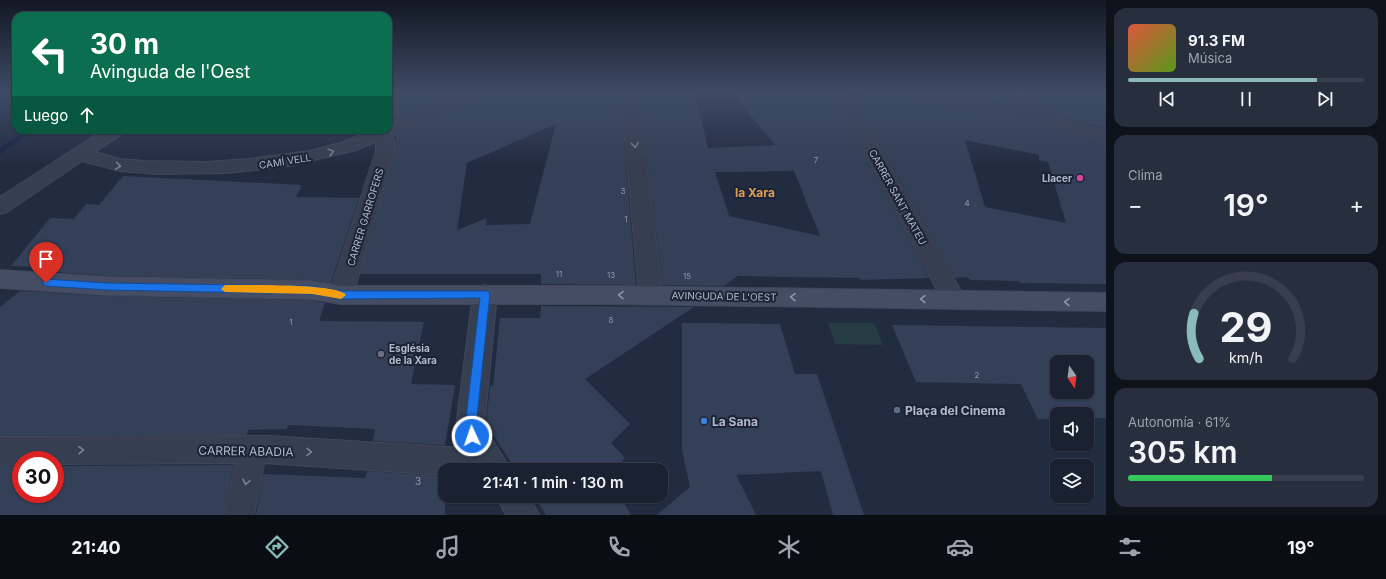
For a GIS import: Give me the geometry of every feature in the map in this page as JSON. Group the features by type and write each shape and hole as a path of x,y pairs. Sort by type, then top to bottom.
{"main road":[{"name":"AVINGUDA DE L'OEST","path":"0,278 35,282 107,286 312,290 341,295 485,294 1106,302"},
{"path":"0,294 35,282"}],"street":[{"name":"CAMÍ VELL","path":"392,129 420,117"},
{"path":"632,117 651,296"},
{"name":"CARRER SANT MATEU","path":"855,117 954,300"},
{"path":"1027,117 1106,135"},
{"path":"1043,117 1049,122"},
{"path":"0,207 110,134"},
{"name":"CAMÍ VELL","path":"81,154 100,162 133,168 229,167 280,162 329,153 379,134"},
{"name":"CARRER GARROFERS","path":"341,295 362,222 385,151 385,139"},
{"path":"485,294 470,427 472,436 490,463"},
{"path":"239,515 254,449"},
{"name":"CARRER ABADIA","path":"0,451 254,449 440,463"},
{"path":"516,503 524,515"}],"green space":[{"path":"828,323 874,323 883,345 835,344"}],"building":[{"path":"392,117 401,117 392,120"},
{"path":"439,117 622,117 636,285 541,284 541,274 360,274 395,151 396,135","holes":["556,124 530,224 486,225 487,218 457,230 467,163"]},
{"path":"641,117 701,117 708,148 775,145 752,117 844,117 929,278 860,280 859,278 738,276 724,286 663,285","holes":["794,171 820,236 729,216 715,172"]},
{"path":"864,117 999,117 1106,141 1106,284 1020,283 1019,281 971,280 966,277 955,278","holes":["965,140 1039,155 1039,160 1048,162 1066,223 985,207"]},
{"path":"1055,117 1106,117 1106,128"},
{"path":"123,176 302,185 296,197 359,198 331,283 312,280 107,276 45,271 51,267 11,266 50,218 74,219 86,204 99,205"},
{"path":"20,291 107,296 312,300 325,303 319,321 424,322 411,384 455,385 445,445 373,441 375,429 288,425 287,429 248,430 247,435 0,436 0,307"},
{"path":"541,306 694,307 585,379 630,424 611,443 625,458 620,463 511,463 486,424 490,386 493,386 500,318 540,318"},
{"path":"682,323 780,324 795,374 817,374 864,515 833,515 821,471 736,475 756,515 657,515 690,487 682,450"},
{"path":"892,325 1106,328 1106,418 1094,418 1094,407 1050,407 1050,419 1038,419 1021,384 916,382"},
{"path":"234,465 223,515 0,515 0,466 12,466 12,503 64,503 64,466"},
{"path":"367,471 438,476 438,503 445,503 445,515 256,515 263,474 365,478"},
{"path":"538,503 624,503 631,515 546,515"}],"waterway":[{"path":"0,152 25,134"}],"slow traffic":[{"path":"225,289 312,290 341,295"}],"place":[{"name":"Llacer","path":"1080,178"},
{"name":"Església de la Xara","path":"381,354"},
{"name":"Plaça del Cinema","path":"897,410"},
{"name":"La Sana","path":"704,421"}],"district":[{"name":"la Xara","path":"755,192"}],"route":[{"path":"46,283 107,286 312,290 341,295 485,294 470,427 472,436"}]}
